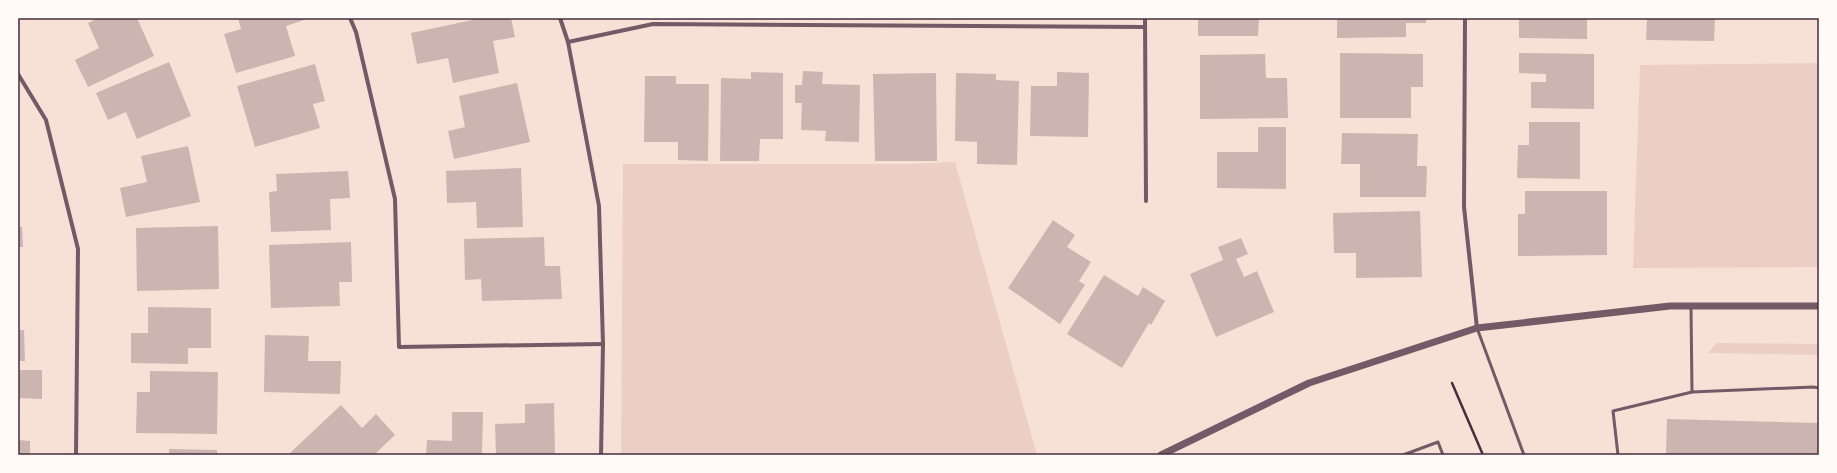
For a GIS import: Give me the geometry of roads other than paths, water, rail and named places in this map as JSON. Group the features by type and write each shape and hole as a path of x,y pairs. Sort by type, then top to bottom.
{"street":[{"path":"350,18 356,32 395,200 399,347 603,344"},
{"path":"560,18 568,42 599,206 603,344 601,455"},
{"path":"1145,18 1146,201"},
{"path":"1465,18 1464,207 1477,328"},
{"path":"568,42 653,24 1145,27"},
{"path":"18,74 46,120 78,249 76,455"},
{"path":"1161,455 1309,383 1477,328 1670,306 1819,306"}],"lane":[{"path":"1691,306 1692,392"},
{"path":"1477,328 1524,455"},
{"path":"1618,455 1613,411 1692,392 1819,388"},
{"path":"1403,455 1438,442 1443,455"}]}
